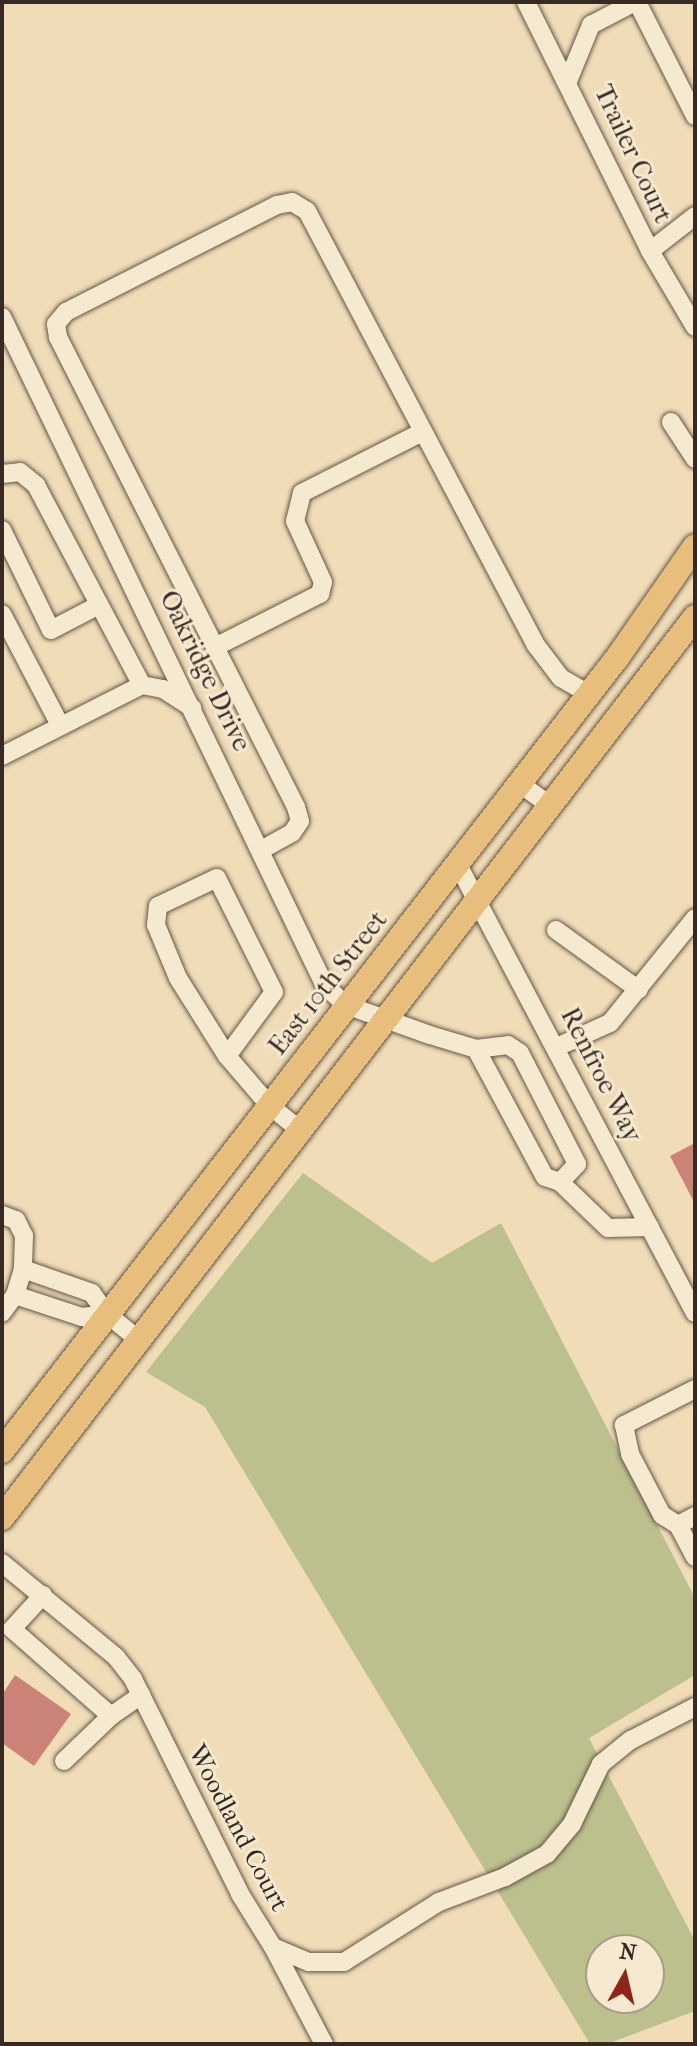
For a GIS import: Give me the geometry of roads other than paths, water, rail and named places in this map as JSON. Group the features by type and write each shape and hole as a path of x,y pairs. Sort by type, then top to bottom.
{"main road":[{"name":"East 10th Street","path":"2,1451 589,694 695,546"},
{"path":"2,1518 299,1129 552,807 695,617"}],"street":[{"name":"Trailer Court","path":"526,2 650,251 695,327"},
{"path":"568,81 591,25 636,2 695,116"},
{"path":"261,850 292,833 300,821 58,337 56,324 66,312 292,202 307,211 535,644 561,678 589,694"},
{"path":"650,251 695,216"},
{"name":"Oakridge Drive","path":"2,317 194,709 325,986 346,1005"},
{"path":"671,422 695,459"},
{"path":"215,647 320,594 323,582 295,521 302,493 422,432"},
{"path":"2,474 20,472 36,485 142,685"},
{"path":"2,530 51,630 99,605"},
{"path":"2,614 60,725"},
{"path":"2,756 142,685 163,689 194,709"},
{"path":"519,783 552,807"},
{"name":"Renfroe Way","path":"457,863 480,899 695,1313"},
{"path":"227,1056 274,992 222,880 217,878 158,906 156,925 178,978 227,1056 269,1105 299,1129"},
{"path":"557,1047 610,1023 695,918"},
{"path":"556,930 639,990"},
{"path":"346,1005 476,1049 508,1045 520,1053 577,1164 560,1182"},
{"path":"476,1049 545,1177 560,1182 608,1228 650,1227"},
{"path":"2,1215 16,1220 24,1236 23,1269 15,1295 2,1313"},
{"path":"23,1269 92,1293 107,1314 138,1339"},
{"path":"15,1295 82,1317 107,1314"},
{"path":"695,1389 624,1425 630,1454 662,1515 678,1525 695,1557"},
{"path":"678,1525 695,1516"},
{"name":"Woodland Court","path":"2,1563 116,1657 141,1695 240,1894 273,1947 309,1962 344,1962 439,1902 530,1865 561,1840 601,1764 631,1740 695,1707"},
{"path":"43,1595 7,1635 111,1716"},
{"path":"64,1761 111,1716 141,1695"},
{"path":"273,1947 324,2044"}]}
